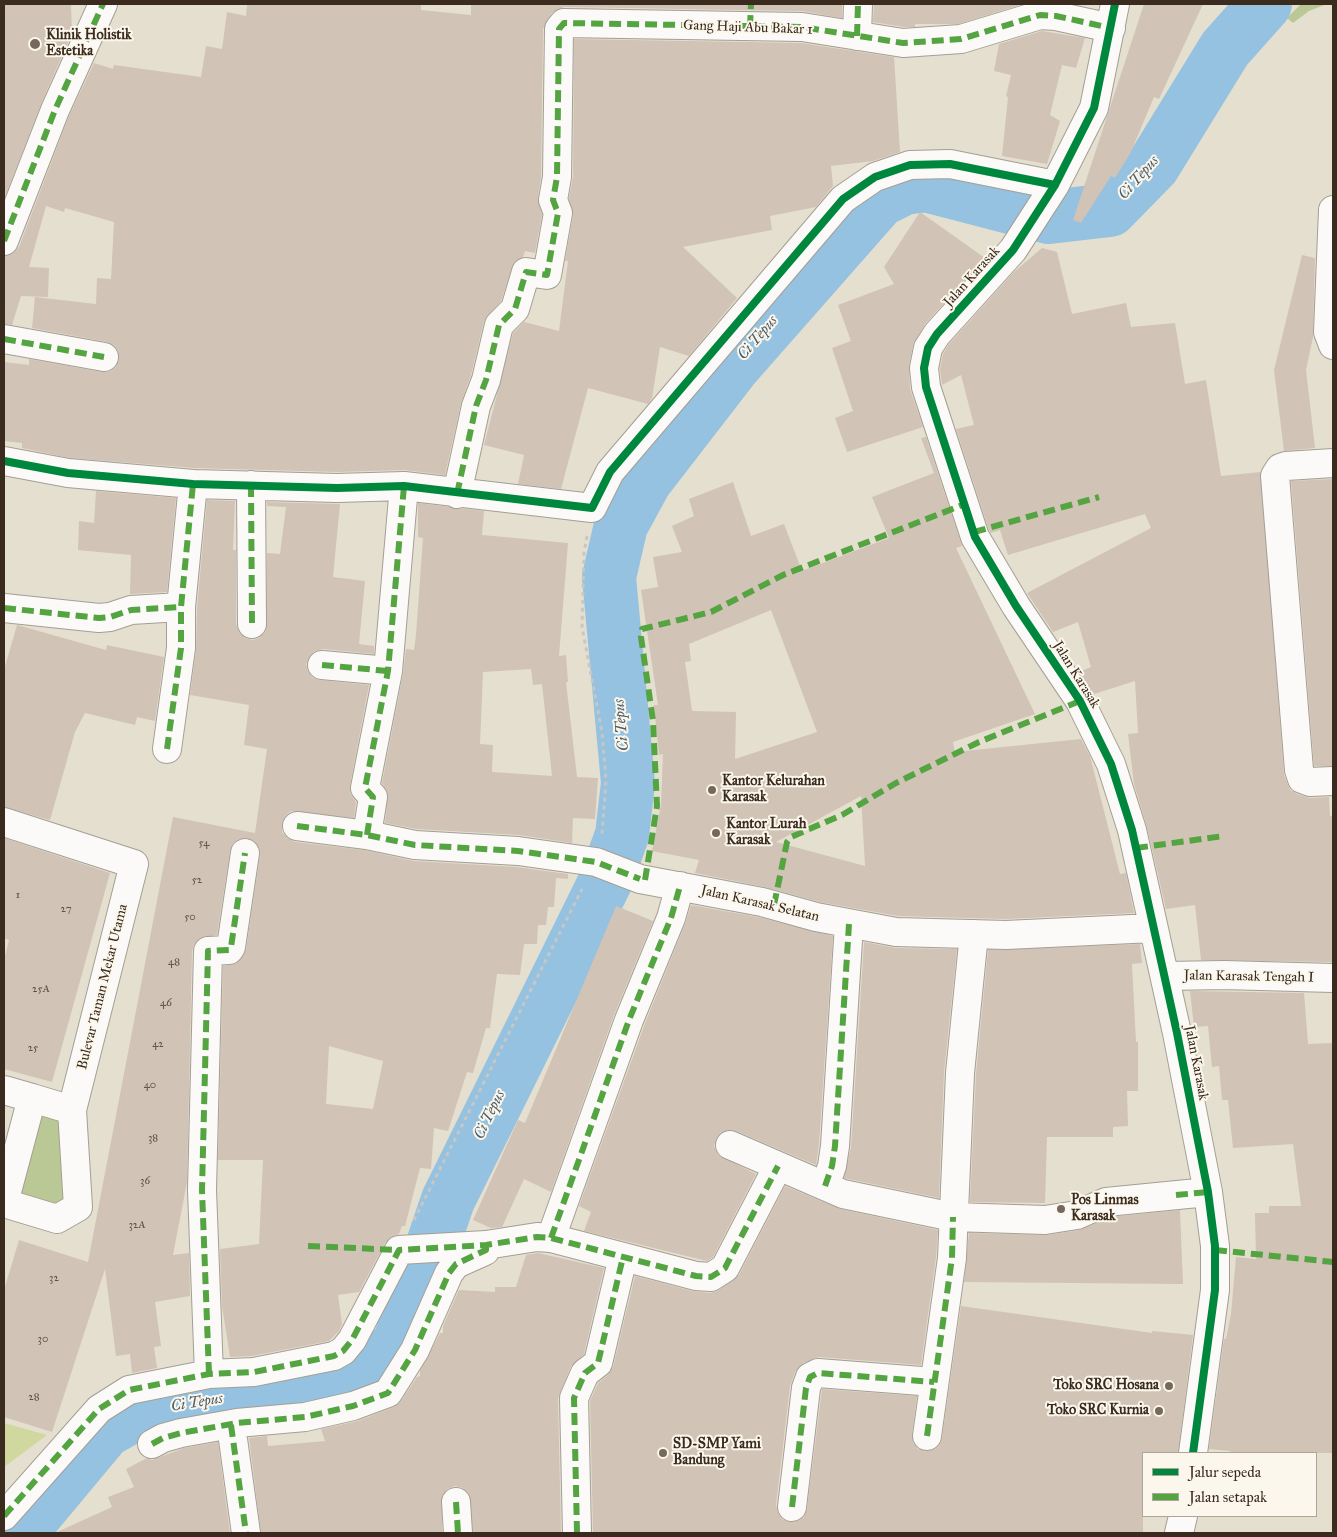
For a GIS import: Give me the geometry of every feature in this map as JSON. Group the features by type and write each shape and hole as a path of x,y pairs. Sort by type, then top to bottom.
{"street":[{"path":"4,241 55,110 103,4"},
{"path":"857,36 858,4"},
{"name":"Gang Haji Abu Bakar 1","path":"457,494 476,406 486,380 499,326 515,309 526,272 547,275 558,213 552,200 556,177 559,29 564,24 751,15 802,27 903,42 961,40 1040,15 1113,16"},
{"name":"Jalan Karasak","path":"1113,16 1094,108 1051,192 1013,250 937,334 928,348 924,368 926,387 975,537 1016,606 1076,695 1111,764 1132,830 1165,976 1208,1192 1216,1246 1215,1290 1193,1452"},
{"path":"4,461 68,473 193,484 337,488 404,486 457,494 500,496 592,508 610,472 843,199 875,177 910,165 950,164 1051,192"},
{"path":"1333,210 1328,332 1333,345"},
{"path":"4,339 104,357"},
{"path":"1333,463 1286,466 1280,468 1275,476 1298,770 1302,779 1310,782 1333,781"},
{"path":"167,749 181,648 181,607 193,484"},
{"path":"251,486 252,624"},
{"path":"367,835 373,797 365,788 388,671 404,486"},
{"path":"4,608 99,618 110,617 131,610 181,607"},
{"path":"322,665 388,671"},
{"name":"Bulevar Taman Mekar Utama","path":"4,822 134,864 72,1110 78,1207 57,1219 4,1203 32,1098"},
{"name":"Jalan Karasak Selatan","path":"297,826 367,835 416,845 518,851 600,864 640,879 762,902 849,924 896,932 1006,935 1153,928"},
{"path":"208,1374 202,1190 208,951 229,950 231,947 245,852"},
{"path":"551,1238 629,1020 671,918 680,886"},
{"path":"825,1186 832,1166 835,1146 849,924"},
{"path":"928,1436 952,1258 960,1073 974,934"},
{"name":"Jalan Karasak Tengah I","path":"1165,976 1224,975 1333,978"},
{"path":"4,1090 72,1110"},
{"path":"730,1145 843,1194 953,1217 1045,1220 1077,1215 1106,1202 1208,1192"},
{"path":"4,1516 99,1409 128,1390 208,1374 254,1372 334,1356 343,1351 352,1340 403,1250 486,1245 537,1237 551,1238 696,1276 710,1277 724,1268 778,1166"},
{"path":"152,1444 172,1436 231,1424 305,1417 353,1406 388,1393 415,1350 448,1273 456,1264 486,1250 486,1245"},
{"path":"577,1533 574,1398 585,1373 598,1362 623,1257"},
{"path":"792,1507 806,1388 810,1377 818,1373 934,1382"},
{"path":"231,1424 246,1533"},
{"path":"456,1502 458,1533"},
{"path":"1179,1533 1183,1517"}],"path":[{"path":"403,1250 600,864 606,780 602,732 582,627 584,552 592,508"}],"green space":[{"path":"1301,4 1327,4 1309,11 1293,23 1287,18"},
{"path":"37,1107 66,1115 71,1203 56,1212 12,1199"},
{"path":"4,1423 47,1435 4,1467"}],"building":[{"path":"4,4 71,4 72,33 41,104 4,199"},
{"path":"247,4 421,4 421,10 471,15 471,4 842,4 842,18 802,11 564,7 552,13 543,29 541,176 538,198 542,215 535,253 525,251 523,257 514,262 501,301 484,321 471,375 461,403 445,475 404,470 337,472 194,468 70,458 22,448 22,443 4,441 4,362 29,365 29,359 102,372 110,371 116,367 119,360 118,351 114,345 107,342 32,328 35,297 96,304 97,278 111,279 114,222 65,208 64,212 46,206 29,267 49,268 48,297 21,296 12,325 4,324 4,256 13,253 19,247 69,116 94,63 113,69 114,65 201,77 206,46 222,49 227,12 246,16"},
{"path":"874,4 1023,4 958,24 915,24 915,27 904,27 873,22"},
{"path":"1144,4 1203,4 1159,99 1154,97 1130,154 1115,178 1111,176 1081,223 1073,220"},
{"path":"1042,31 1085,38 1076,68 1062,65 1050,115 1060,121 1047,164 1002,156 1008,97 1006,96 1011,75 994,71 999,44"},
{"path":"574,39 801,43 894,57 900,152 873,161 831,166 833,186 816,207 770,216 772,230 683,247 737,298 689,356 660,347 652,398 648,404 588,388 561,489 518,484 524,455 484,445 513,333 524,322 559,331 568,261 565,261 573,216 569,198 573,177"},
{"path":"920,212 985,258 925,324 913,345 909,365 910,389 923,427 847,452 835,418 853,411 832,348 851,341 838,305 894,284 884,267"},
{"path":"1042,248 1057,252 1072,314 1126,303 1131,327 1175,323 1185,384 1206,380 1221,476 1261,472 1284,775 1290,790 1297,794 1310,798 1329,797 1330,816 1333,816 1333,962 1201,960 1195,905 1166,909 1147,827 1134,784 1128,734 1138,733 1135,681 1094,694 1079,672 1091,667 1078,622 1053,632 1027,593 1151,528 1145,514 1008,555 1000,530 991,533 989,530 956,429 974,425 961,375 942,385 940,369 943,354 949,344 1014,272"},
{"path":"1302,255 1315,258 1313,337 1306,370 1315,448 1284,451 1274,370"},
{"path":"926,437 962,546 956,548 1035,714 953,742 955,752 1081,739 1090,756 1120,874 1126,873 1134,913 1006,919 898,916 820,902 765,887 695,873 699,860 652,851 661,805 663,754 659,755 654,705 658,705 641,590 658,587 653,557 682,552 672,526 694,516 689,499 733,482 751,536 784,524 802,571 889,538 872,497 934,473 921,438","holes":["771,610 817,732 735,759 736,712 692,711 685,662 691,661 689,644","861,796 865,866 776,842"]},
{"path":"1333,479 1333,766 1314,766 1291,481"},
{"path":"96,491 176,498 167,592 130,594 131,555 78,550 79,521 94,523"},
{"path":"207,500 235,501 233,550 236,550 236,624 239,632 245,638 253,640 259,638 266,631 267,553 280,554 286,507 267,506 267,502 340,504 333,577 365,581 359,644 374,646 374,654 323,649 315,651 306,664 308,672 313,678 369,685 350,785 350,793 356,802 354,818 291,811 285,816 282,832 287,838 295,842 364,850 414,861 516,867 568,874 568,879 556,878 554,907 548,907 546,925 538,925 537,944 524,944 520,975 497,974 490,1028 486,1028 473,1073 467,1072 448,1131 434,1128 431,1169 420,1168 405,1226 402,1226 399,1234 391,1237 385,1243 359,1292 338,1295 342,1324 339,1331 329,1341 252,1356 230,1357 222,1306 220,1249 259,1244 263,1160 218,1160 223,966 237,963 246,950 260,855 259,847 254,841 247,838 239,839 233,843 230,851 217,935 200,938 194,944 192,951 187,1182 173,1255 189,1253 190,1296 155,1302 161,1346 154,1347 157,1368 132,1373 130,1354 116,1356 105,1269 52,1432 4,1417 4,1290 19,1240 88,1262 173,817 255,833 267,749 244,745 249,705 190,695 196,650 197,608","holes":["329,1046 383,1061 373,1109 326,1104"]},
{"path":"418,503 484,511 482,535 568,543 559,656 566,655 568,682 566,682 577,777 598,778 595,819 573,818 572,843 519,835 417,829 385,823 388,793 382,783 406,649 414,650 416,635 423,538 418,537","holes":["531,669 533,685 542,684 552,776 492,772 493,745 480,744 483,672"]},
{"path":"17,625 106,650 107,645 164,657 155,721 137,717 135,725 85,713 75,732 50,820 4,807 4,670"},
{"path":"4,838 110,873 52,1082 4,1069 4,960 9,940 4,938"},
{"path":"691,905 758,917 833,936 816,1165 736,1131 728,1130 720,1133 714,1146 718,1155 756,1174 713,1257 707,1261 584,1231 591,1212 579,1206 644,1026"},
{"path":"616,906 653,921 614,1015 551,1192 524,1179 502,1227 491,1228 473,1220 518,1120 525,1123"},
{"path":"864,942 896,948 957,949 944,1072 939,1198 844,1178 851,1147"},
{"path":"1140,944 1142,963 1132,964 1136,1042 1138,1042 1138,1091 1127,1091 1128,1126 1113,1127 1113,1137 1047,1137 1045,1203 970,1202 976,1074 988,950"},
{"path":"1190,991 1304,993 1308,1044 1333,1043 1333,1453 1230,1452 1209,1449 1224,1339 1226,1339 1231,1314 1236,1257 1256,1259 1255,1213 1269,1213 1269,1206 1301,1206 1293,1144 1233,1148 1228,1100 1222,1100 1219,1066 1212,1067 1208,1026 1194,1027"},
{"path":"785,1186 840,1209 938,1230 921,1365 819,1357 803,1363 795,1372 790,1386 776,1505 782,1519 790,1522 798,1521 804,1517 807,1509 822,1389 917,1396 912,1434 913,1442 918,1449 925,1451 933,1450 939,1446 942,1438 961,1306 1152,1333 1152,1331 1193,1335 1178,1452 1142,1452 1143,1533 593,1533 590,1401 598,1383 608,1375 613,1367 635,1276 692,1291 710,1293 719,1290 739,1275"},
{"path":"1180,1210 1183,1284 964,1282 969,1233 1047,1235 1080,1230 1110,1217"},
{"path":"538,1253 604,1268 584,1354 571,1366 558,1398 561,1533 473,1533 469,1494 463,1488 455,1486 447,1489 442,1496 442,1533 261,1533 249,1438 267,1436 268,1446 325,1441 321,1429 358,1421 394,1407 401,1401 417,1377 420,1376 420,1371 440,1333 443,1333 443,1326 459,1290 495,1292 495,1287 516,1287 526,1255"},
{"path":"218,1442 230,1533 55,1533 112,1507 108,1497 134,1487 126,1469 147,1458 152,1460 184,1448"}],"waterway":[{"name":"Ci Tepus","path":"20,1533 105,1431 139,1412 344,1381 375,1374 400,1341 448,1200 605,882 622,835 628,783 609,577 621,525 645,481 733,367 880,200 904,188 926,185 1049,217 1110,210 1153,166 1225,49 1265,4"}],"marked path":[{"path":"4,241 55,110 103,4"},
{"path":"750,27 751,4"},
{"path":"857,36 858,4"},
{"path":"457,494 476,406 486,380 499,325 515,309 526,272 547,275 558,213 553,200 557,177 559,29 564,23 802,27 903,43 961,39 1040,15 1056,16 1111,28"},
{"path":"4,339 104,357"},
{"path":"167,749 181,648 181,607 193,484"},
{"path":"251,485 252,624"},
{"path":"367,835 373,797 365,788 388,671 404,486"},
{"path":"974,532 1099,497"},
{"path":"645,880 657,806 653,721 641,637 642,629 711,612 783,575 965,504"},
{"path":"4,608 99,618 110,617 131,610 181,607"},
{"path":"322,665 388,671"},
{"path":"774,905 787,842 791,837 842,815 896,783 979,742 1080,701"},
{"path":"297,826 367,835 415,845 518,851 596,862 640,879"},
{"path":"1136,848 1224,836"},
{"path":"209,1374 202,1190 208,951 229,950 231,947 245,853"},
{"path":"551,1238 629,1020 671,918 680,886"},
{"path":"825,1186 832,1166 835,1146 849,924"},
{"path":"4,1516 99,1409 129,1390 209,1374 254,1372 334,1356 343,1351 352,1340 399,1250 486,1245 537,1237 551,1238 696,1276 711,1277 725,1268 778,1166"},
{"path":"1176,1195 1208,1192"},
{"path":"927,1436 952,1258 953,1217"},
{"path":"152,1444 163,1438 181,1433 237,1423 305,1417 353,1406 388,1393 415,1350 449,1273 456,1264 486,1250 486,1245"},
{"path":"308,1246 399,1250"},
{"path":"1215,1250 1333,1262"},
{"path":"577,1533 574,1398 585,1373 598,1363 623,1257"},
{"path":"792,1507 806,1388 810,1377 818,1373 934,1382"},
{"path":"231,1425 246,1533"},
{"path":"456,1502 458,1533"}],"cycle path":[{"path":"1115,4 1094,108 1055,185 1013,250 937,334 928,348 924,368 926,387 975,537 1016,606 1080,701 1111,764 1132,830 1177,1033 1208,1192 1215,1246 1215,1290 1193,1452"},
{"path":"4,461 68,473 193,484 337,488 404,486 592,508 610,472 843,199 875,177 910,165 950,164 1055,185"}],"place":[{"name":"Klinik Holistik Estetika","path":"35,44"},
{"name":"Kantor Kelurahan Karasak","path":"712,790"},
{"name":"Kantor Lurah Karasak","path":"716,833"},
{"name":"Pos Linmas Karasak","path":"1061,1209"},
{"name":"Toko SRC Hosana","path":"1169,1386"},
{"name":"Toko SRC Kurnia","path":"1159,1411"},
{"name":"SD-SMP Yami Bandung","path":"663,1453"}]}
